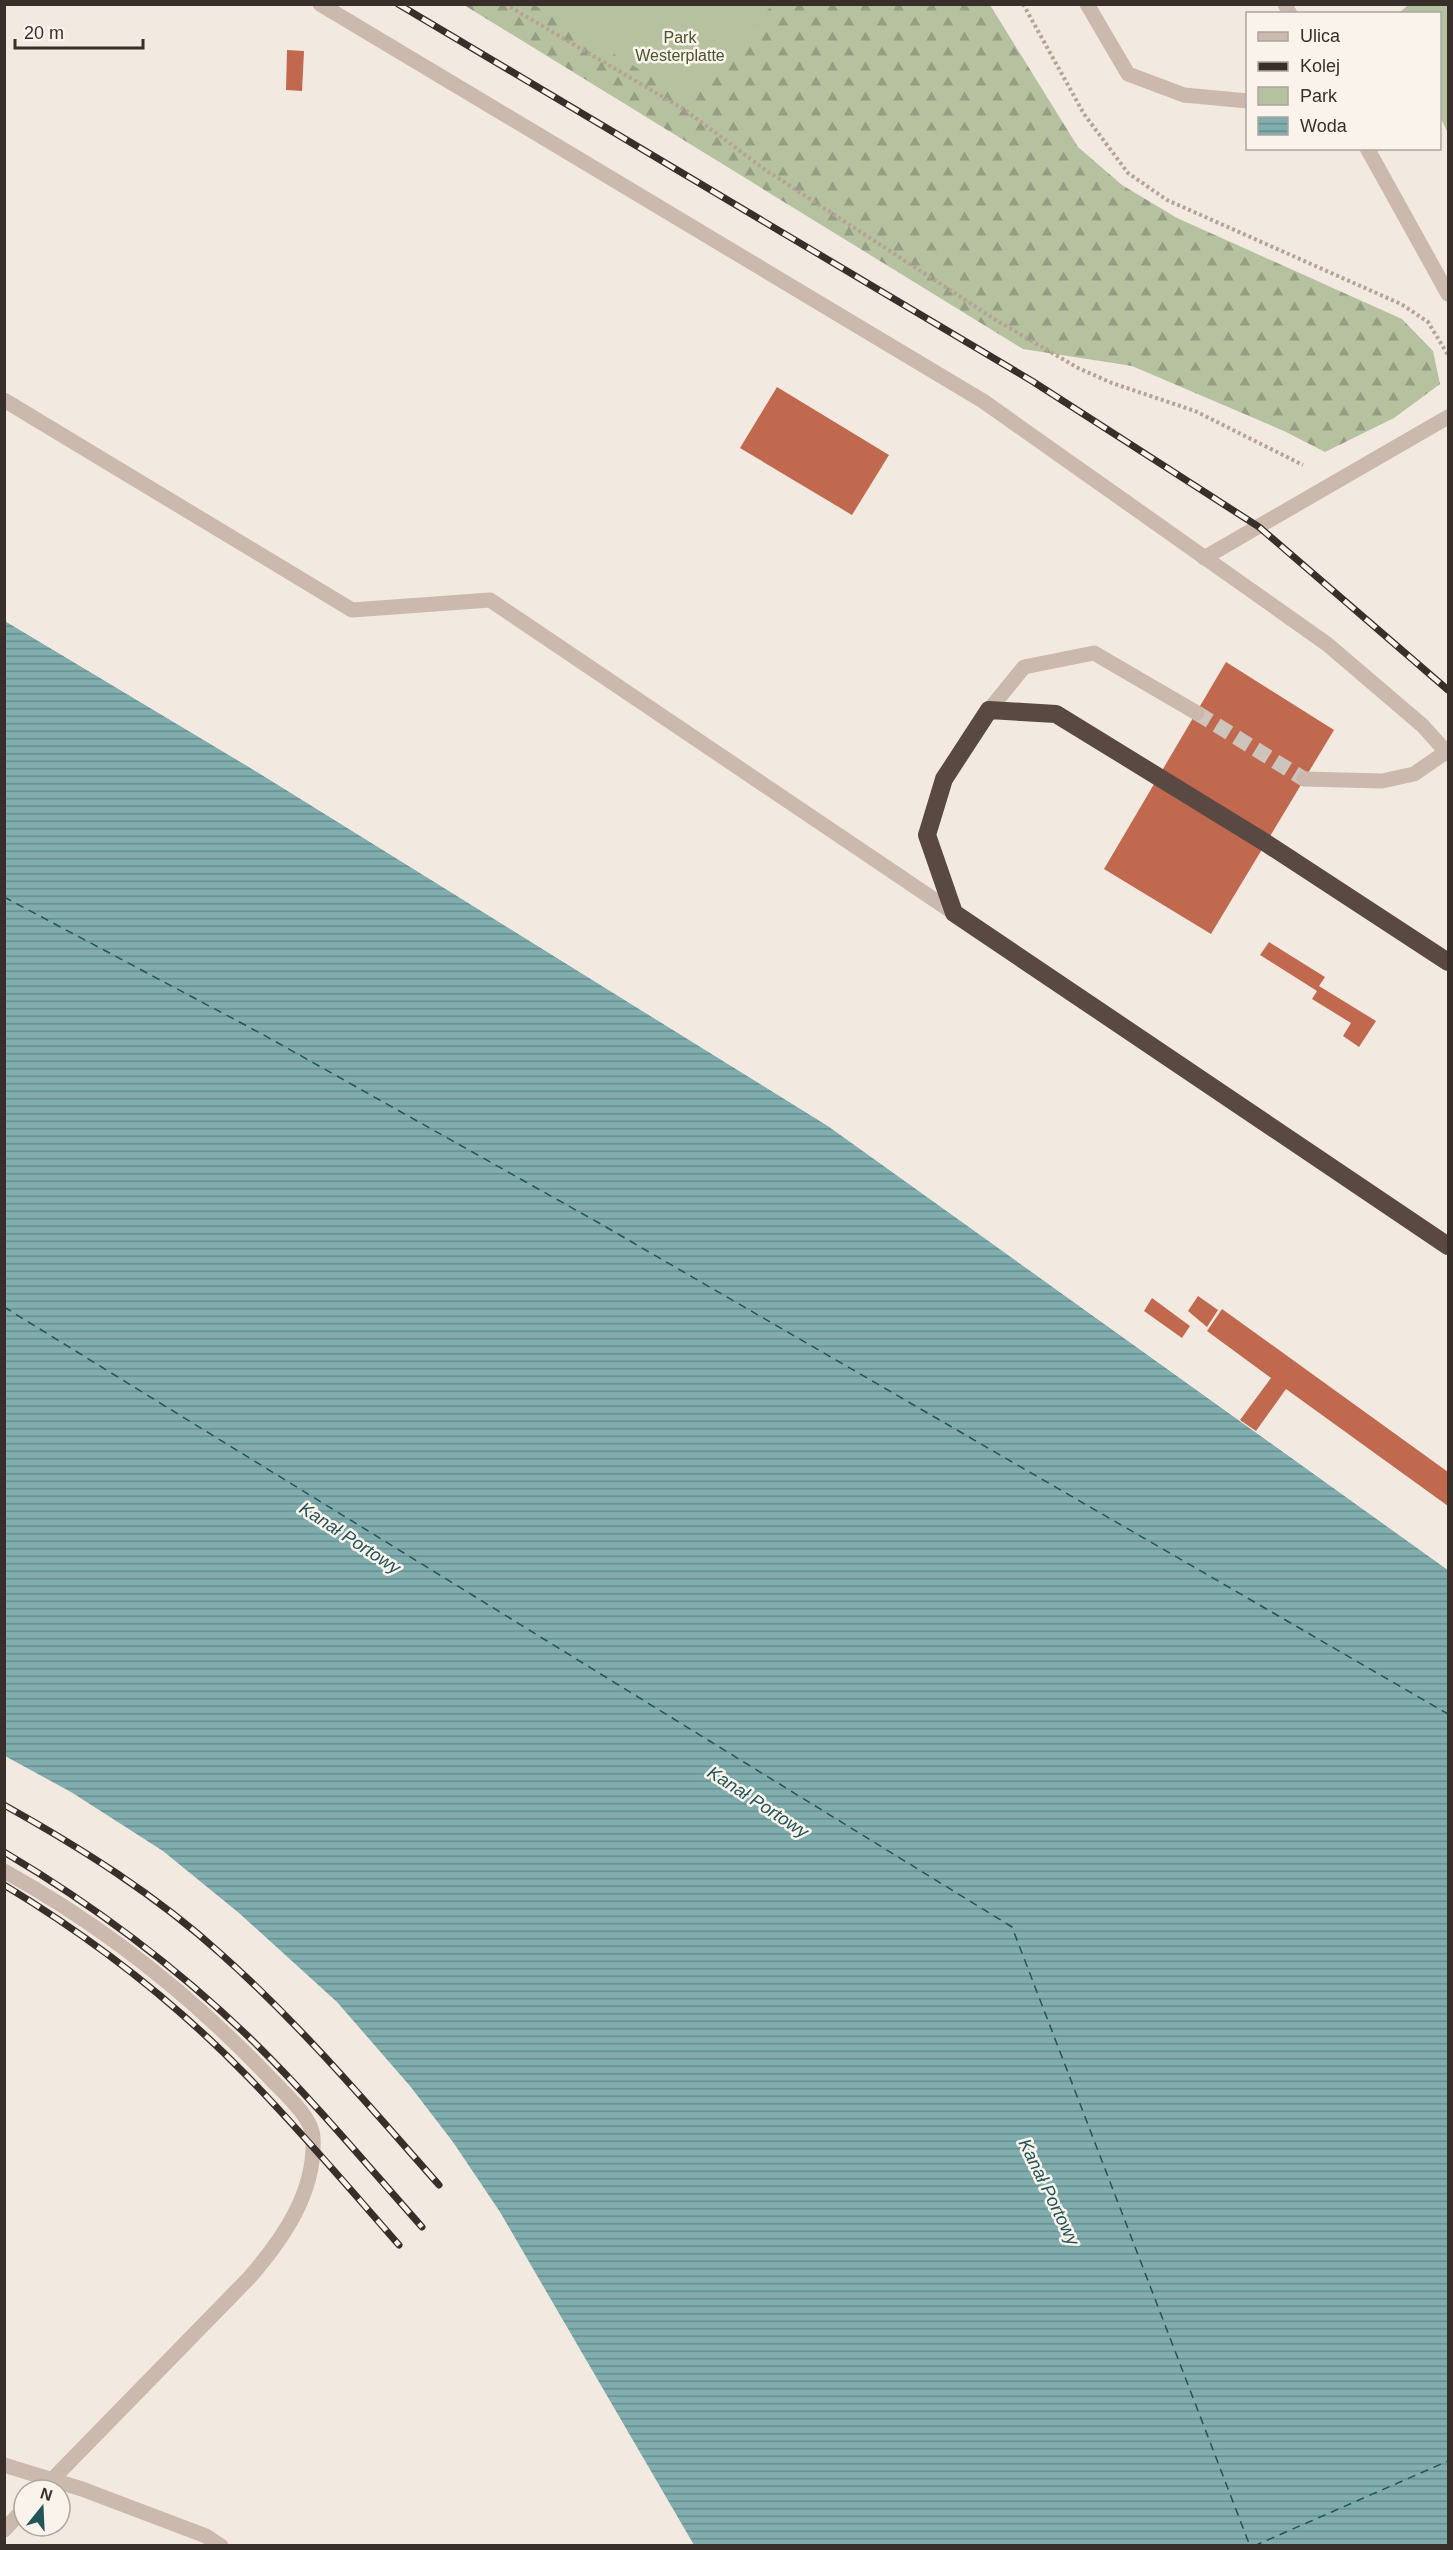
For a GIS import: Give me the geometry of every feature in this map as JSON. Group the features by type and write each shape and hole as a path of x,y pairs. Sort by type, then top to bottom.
{"highway":[{"path":"1449,962 1266,843 1056,714 989,710 944,778 927,836 954,913 1449,1246"}],"street":[{"path":"320,4 983,401 1327,644 1423,726 1448,753 1414,774 1382,781 1304,779"},
{"path":"1087,4 1128,74 1184,95 1246,101"},
{"path":"1368,150 1449,294"},
{"path":"4,400 352,610 490,600 954,913"},
{"path":"1204,558 1449,417"},
{"path":"989,710 1023,667 1094,653 1197,712"},
{"path":"4,1871 42,1892 104,1932 162,1977 234,2040 301,2111 314,2135 309,2177 298,2208 276,2246 53,2478"},
{"path":"4,2465 31,2478"},
{"path":"72,2493 206,2536 221,2546"}],"path":[{"path":"505,4 685,110 774,176 999,322 1078,368 1112,383 1195,411 1336,482"},
{"path":"1023,4 1084,114 1128,174 1167,200 1401,304 1428,322 1449,355"}],"green space":[{"path":"464,5 990,5 1078,147 1122,185 1177,218 1402,319 1433,351 1440,384 1394,418 1325,452 1284,431 1132,366 1023,349"},
{"name":"Park Westerplatte","path":"534,5 772,5 689,100"},
{"path":"1408,5 1448,5 1448,133 1441,119 1441,12 1400,12"}],"water":[{"name":"Kanał Portowy","path":"5,621 249,767 828,1126 1448,1570 1448,2545 694,2545 500,2212 453,2142 410,2086 337,2002 239,1913 163,1851 71,1792 5,1756"}],"pier":[{"path":"4,618 250,765 829,1123 1448,1567 1448,1570 828,1126 249,767 5,621"}],"building":[{"path":"287,50 304,51 302,91 286,90"},
{"path":"777,387 889,455 852,515 740,448"},
{"path":"1226,662 1334,730 1211,934 1104,869"},
{"path":"1269,942 1325,977 1319,986 1376,1021 1359,1047 1343,1036 1351,1023 1312,999 1317,991 1260,955"},
{"path":"1198,1296 1218,1310 1207,1327 1188,1311"},
{"path":"1152,1298 1190,1326 1182,1338 1144,1311"},
{"path":"1222,1309 1448,1472 1448,1506 1286,1389 1256,1431 1240,1420 1271,1378 1207,1331"}],"ferry route":[{"path":"4,897 262,1034 599,1223 1448,1714"},
{"path":"4,1307 1012,1927 1250,2546"},
{"path":"1254,2546 1448,2461"}],"tunnel":[{"path":"1197,713 1304,779"}],"railway":[{"path":"398,4 1032,381 1259,527 1448,690"},
{"path":"4,1805 117,1873 196,1932 307,2037 439,2185"},
{"path":"4,1852 103,1916 196,1989 225,2015 254,2042 340,2133 422,2227"},
{"path":"4,1885 101,1949 191,2022 286,2117 399,2245"}]}
